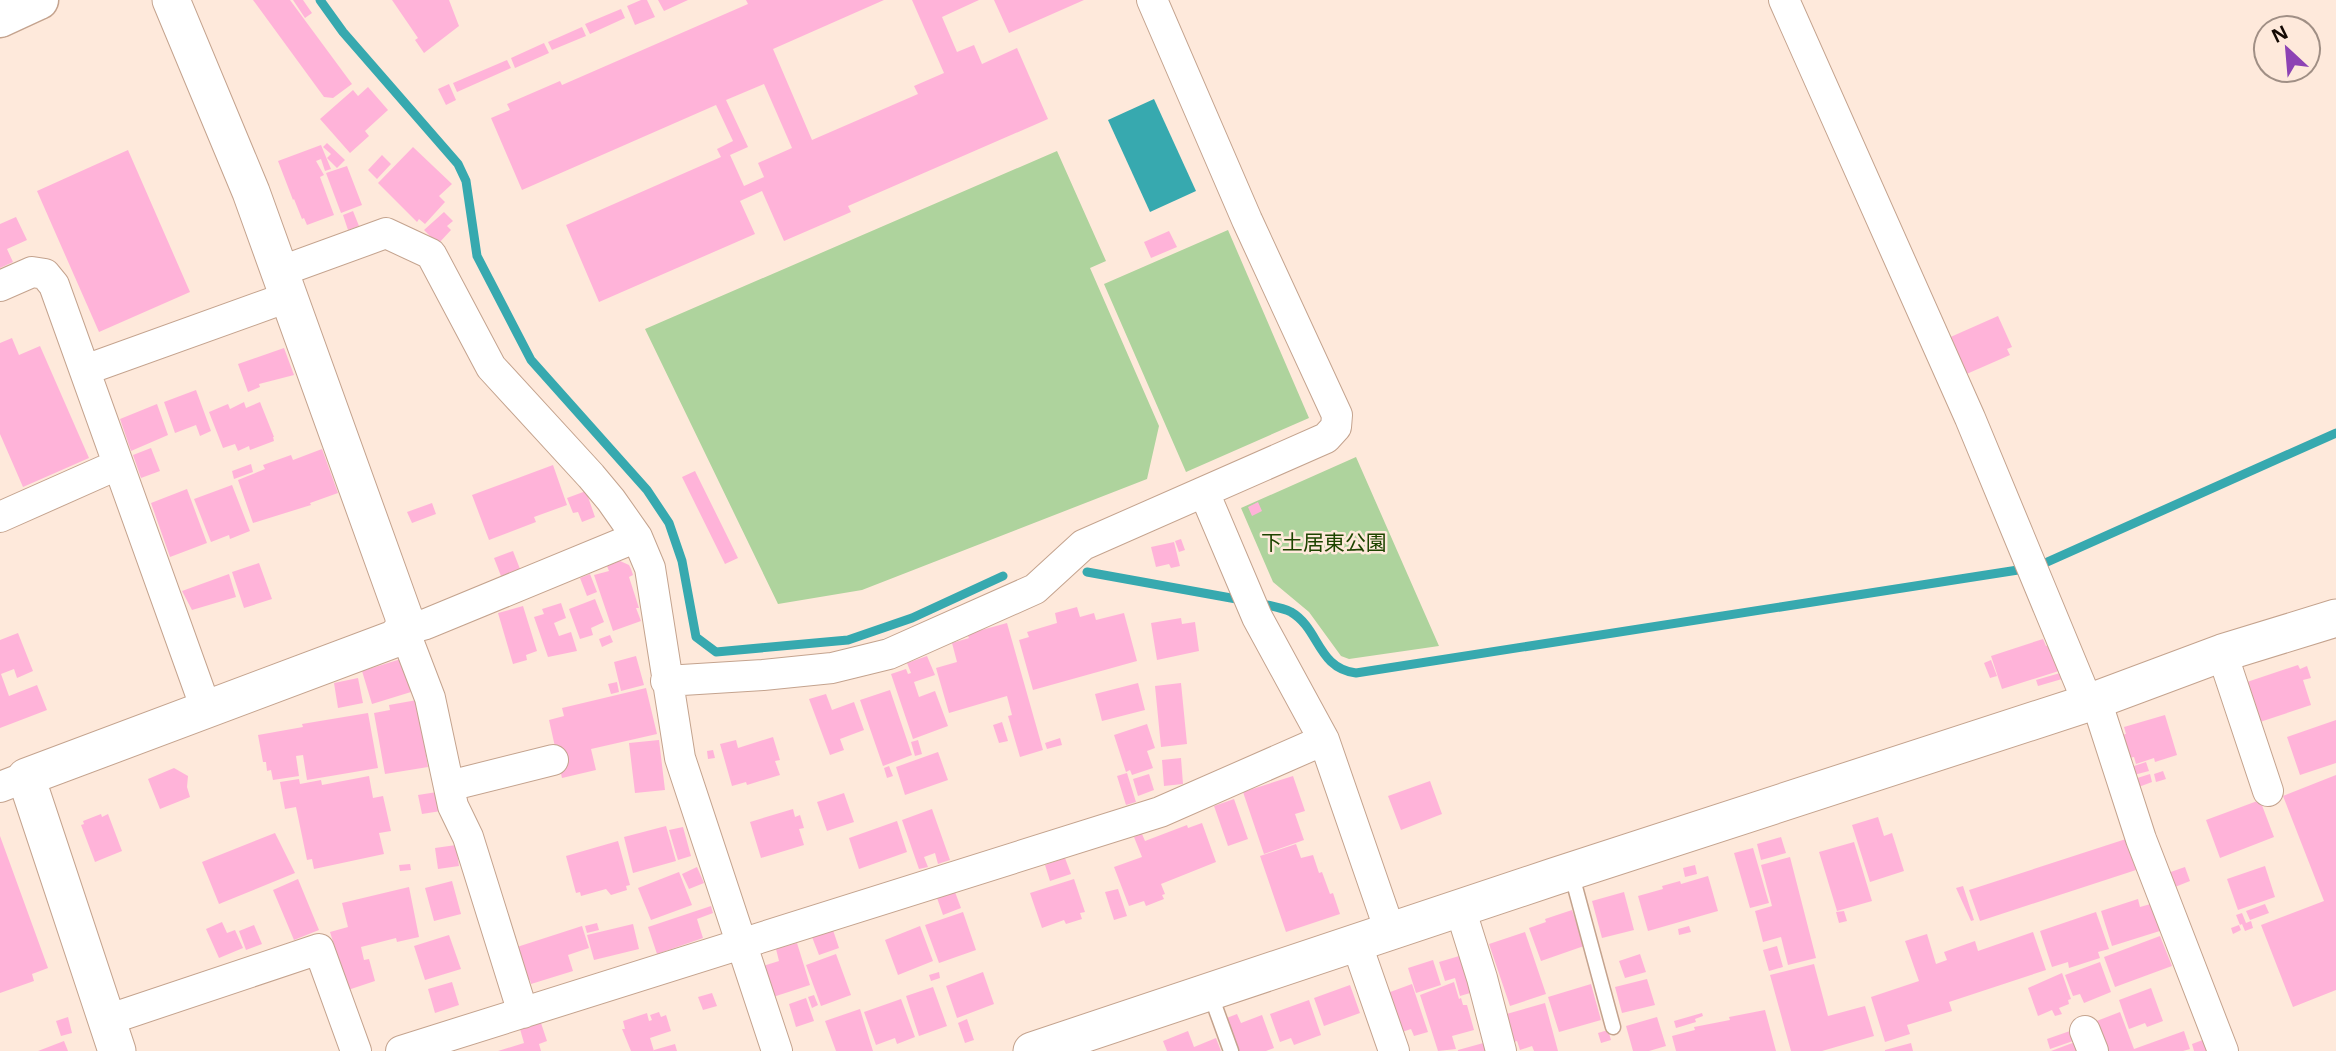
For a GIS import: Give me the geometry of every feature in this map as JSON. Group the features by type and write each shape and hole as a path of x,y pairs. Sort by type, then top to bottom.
{"main road":[{"path":"0,18 39,0"}],"street":[{"path":"170,0 251,192 404,618 404,630 430,698 453,806 468,837 523,1013"},
{"path":"666,681 832,668 889,653 1035,589 1083,545 1326,438 1336,427 1337,415 1247,220 1152,0"},
{"path":"1784,0 1970,418 2031,568 2092,702 2222,1051"},
{"path":"85,370 284,285 386,233 431,254 491,367 598,484 637,537 650,568 680,758 777,1051"},
{"path":"0,286 32,272 45,274 54,285 206,709"},
{"path":"0,517 117,465"},
{"path":"1204,492 1257,617 1324,740 1390,931"},
{"path":"356,1051 319,949 112,1036 13,782 394,639 404,630 425,624 637,537"},
{"path":"1053,1048 1356,942 2092,702 2222,653 2336,618"},
{"path":"2222,653 2268,791"},
{"path":"401,1051 1160,812 1324,740"},
{"path":"449,786 553,760"},
{"path":"1460,908 1501,1051"},
{"path":"1356,942 1394,1051"}],"lane":[{"path":"1570,871 1613,1027"},
{"path":"1209,992 1231,1051"}],"green space":[{"path":"1057,151 1106,261 1090,268 1159,426 1147,479 862,590 778,604 645,329"},
{"path":"1228,230 1309,418 1186,472 1104,284"},
{"name":"下土居東公園","path":"1356,457 1439,646 1349,659 1341,656 1309,612 1273,582 1241,508"}],"water":[{"path":"1154,99 1196,191 1150,212 1108,120"}],"building":[{"path":"253,0 290,0 352,84 333,98 324,97"},
{"path":"293,0 303,0 312,13 305,18"},
{"path":"392,0 449,0 459,26 424,53 415,40 418,38"},
{"path":"647,0 655,17 635,25 627,6"},
{"path":"658,0 688,0 664,11"},
{"path":"746,0 884,0 773,49 812,140 918,94 914,86 944,73 912,0 979,0 942,17 957,52 974,45 982,64 1017,48 1048,119 848,206 851,212 784,241 762,191 740,201 755,234 599,302 566,225 721,157 717,149 733,141 716,105 522,190 491,118 510,110 507,104 560,81 562,85 748,4","holes":["764,84 792,148 758,163 764,177 744,186 730,155 748,147 726,100"]},
{"path":"994,0 1084,0 1009,33"},
{"path":"621,9 625,18 590,34 585,24"},
{"path":"582,27 586,36 552,50 548,42"},
{"path":"544,43 549,53 515,68 511,58"},
{"path":"507,60 511,68 457,92 453,83"},
{"path":"449,84 456,100 446,105 438,89"},
{"path":"368,87 388,110 365,131 369,136 350,153 320,119 353,90 358,96"},
{"path":"327,143 345,160 337,168 327,158 331,154 323,147"},
{"path":"321,145 331,169 325,171 321,159 316,161 324,175 320,177 334,215 307,225 293,200 278,161"},
{"path":"413,147 452,184 439,196 445,202 425,224 419,219 417,222 378,183"},
{"path":"128,150 190,292 99,332 37,191"},
{"path":"382,155 391,164 377,179 368,170"},
{"path":"347,166 362,205 341,213 326,173"},
{"path":"353,211 359,226 348,230 343,215"},
{"path":"444,212 453,221 447,226 451,230 438,244 424,230"},
{"path":"16,217 27,240 7,249 13,262 0,268 0,224"},
{"path":"1169,231 1177,247 1151,258 1144,242"},
{"path":"1998,316 2012,347 2007,349 2010,355 1962,376 1946,339"},
{"path":"12,338 19,355 40,346 89,458 23,487 0,434 0,343"},
{"path":"284,348 294,375 259,384 260,387 248,392 238,364"},
{"path":"196,390 211,431 200,436 196,425 175,433 164,402"},
{"path":"244,402 246,408 260,402 274,441 250,450 249,446 238,451 235,444 223,448 209,412 228,404 230,409"},
{"path":"157,404 168,435 131,451 120,419"},
{"path":"151,448 160,471 141,478 133,455"},
{"path":"322,449 338,493 310,503 311,505 253,523 238,480 265,469 263,465 291,455 293,460"},
{"path":"251,464 253,472 234,479 232,471"},
{"path":"553,465 567,505 534,517 536,522 489,540 472,495"},
{"path":"695,471 738,558 725,564 682,477"},
{"path":"232,485 250,531 230,539 229,535 211,542 194,499"},
{"path":"187,489 207,543 170,557 151,503"},
{"path":"586,491 595,517 582,522 578,512 573,513 567,498"},
{"path":"1258,502 1262,511 1252,516 1248,507"},
{"path":"432,503 436,514 412,523 407,512"},
{"path":"1181,539 1185,550 1179,552 1175,541"},
{"path":"1174,542 1180,566 1171,568 1169,564 1156,567 1151,547"},
{"path":"513,551 520,569 501,576 494,558"},
{"path":"620,561 631,569 633,575 629,577 641,621 613,631 594,575 609,571 607,566"},
{"path":"259,563 272,599 244,608 232,572"},
{"path":"229,574 236,597 192,610 182,591"},
{"path":"590,574 597,592 587,596 580,578"},
{"path":"595,599 604,622 591,628 593,635 580,639 569,609"},
{"path":"561,603 566,618 554,623 559,636 571,632 577,651 548,657 534,617 544,614 542,609"},
{"path":"523,606 537,651 526,655 527,660 513,664 498,613"},
{"path":"1077,607 1080,617 1094,613 1096,620 1124,613 1137,661 1033,690 1019,640 1029,637 1027,632 1057,623 1055,613"},
{"path":"1181,618 1182,624 1195,622 1199,651 1157,660 1151,623"},
{"path":"1007,623 1043,750 1020,757 1008,716 1012,715 1007,696 949,713 936,668 957,662 952,643 969,638 967,634"},
{"path":"18,633 33,671 17,678 14,669 1,674 9,696 37,685 47,710 0,728 0,640"},
{"path":"610,635 613,642 602,647 599,639"},
{"path":"2043,639 2046,646 2051,645 2062,670 2002,689 1991,656"},
{"path":"636,656 644,685 621,691 614,662"},
{"path":"927,656 935,675 914,682 919,697 935,691 948,726 913,739 891,674 906,669 908,674 911,673 907,663"},
{"path":"401,659 411,692 372,704 362,671"},
{"path":"1991,660 1997,676 1990,678 1984,663"},
{"path":"2298,665 2300,669 2307,666 2311,678 2303,680 2311,705 2257,723 2244,683"},
{"path":"2060,673 2062,679 2038,686 2036,680"},
{"path":"358,678 363,703 338,708 334,683"},
{"path":"617,682 619,692 611,694 608,684"},
{"path":"1138,683 1145,710 1102,721 1095,694"},
{"path":"1181,683 1187,744 1161,747 1155,686"},
{"path":"646,688 657,734 591,749 596,770 562,778 549,720 564,716 562,708"},
{"path":"890,690 912,755 883,766 860,700"},
{"path":"826,694 832,710 854,702 864,730 840,739 844,750 830,755 809,699"},
{"path":"417,700 428,767 385,774 374,713 390,710 389,705"},
{"path":"368,713 378,768 307,780 303,755 296,756 299,776 273,780 271,770 267,771 258,735 303,727 302,724"},
{"path":"2165,715 2177,755 2155,762 2154,758 2136,764 2134,757 2128,758 2121,735 2126,734 2124,727"},
{"path":"2336,720 2336,763 2300,775 2287,737"},
{"path":"1002,722 1008,741 999,743 993,725"},
{"path":"1147,724 1155,748 1147,751 1153,768 1132,775 1130,770 1126,772 1114,735"},
{"path":"773,737 780,760 775,761 780,775 747,785 746,782 732,786 720,744 736,740 738,748"},
{"path":"1060,738 1062,745 1047,749 1045,743"},
{"path":"659,740 665,790 635,793 629,743"},
{"path":"918,740 922,754 915,756 911,742"},
{"path":"713,750 715,758 708,759 707,751"},
{"path":"938,752 948,780 905,795 896,767"},
{"path":"1181,758 1183,784 1164,786 1162,760"},
{"path":"2146,762 2149,771 2130,776 2128,768"},
{"path":"889,766 893,776 887,778 884,768"},
{"path":"174,768 188,776 190,797 160,809 148,779"},
{"path":"2163,771 2166,779 2156,782 2154,774"},
{"path":"1127,773 1136,802 1126,805 1117,776"},
{"path":"1149,774 1154,790 1138,796 1133,779"},
{"path":"2150,774 2152,782 2136,788 2134,779"},
{"path":"2336,775 2336,990 2293,1007 2261,925 2324,901 2283,796"},
{"path":"369,776 373,798 383,796 391,831 379,833 384,854 314,869 312,859 307,860 296,807 285,809 280,782 299,779 300,784 321,780 322,785"},
{"path":"1293,776 1305,811 1295,814 1304,840 1264,854 1243,792"},
{"path":"1430,781 1442,814 1401,830 1388,796"},
{"path":"437,792 441,811 422,814 418,795"},
{"path":"844,793 854,822 827,831 817,802"},
{"path":"1234,799 1248,839 1228,846 1214,806"},
{"path":"2260,800 2274,837 2220,858 2206,820"},
{"path":"793,809 795,817 800,815 804,828 799,829 804,845 761,858 750,822"},
{"path":"932,809 950,860 938,864 935,853 924,857 928,867 919,869 902,820"},
{"path":"101,814 102,817 108,814 122,851 95,862 81,825 84,824 83,821"},
{"path":"1878,817 1884,836 1892,833 1904,871 1870,882 1852,825"},
{"path":"897,821 907,852 859,869 849,838"},
{"path":"1202,823 1216,862 1161,884 1164,899 1146,906 1144,901 1129,906 1114,867 1142,857 1134,837 1142,834 1145,841 1187,825 1188,828"},
{"path":"666,826 676,861 633,873 624,837"},
{"path":"683,827 691,856 678,860 669,830"},
{"path":"275,833 295,873 219,904 202,862"},
{"path":"0,836 48,968 32,974 34,981 0,993"},
{"path":"1781,837 1786,853 1761,860 1757,844"},
{"path":"2126,839 2136,870 1980,921 1969,890"},
{"path":"618,841 630,885 626,886 627,890 611,895 606,889 581,896 580,892 576,893 566,856"},
{"path":"1854,842 1872,901 1837,911 1819,852"},
{"path":"1296,844 1301,858 1313,855 1330,894 1333,893 1340,914 1286,932 1260,856"},
{"path":"456,845 459,866 438,869 435,848"},
{"path":"1753,848 1769,903 1750,908 1734,853"},
{"path":"1790,857 1816,958 1788,965 1781,937 1763,942 1755,911 1772,906 1761,865"},
{"path":"1065,858 1071,874 1050,881 1045,865"},
{"path":"410,864 411,870 400,871 399,865"},
{"path":"1695,865 1697,874 1685,877 1683,868"},
{"path":"2265,866 2275,897 2238,910 2227,879"},
{"path":"697,867 704,883 689,889 682,874"},
{"path":"2185,867 2190,881 2170,889 2165,874"},
{"path":"679,872 692,905 651,920 638,888"},
{"path":"1708,876 1718,911 1648,931 1638,896 1663,889 1662,886"},
{"path":"298,879 319,930 294,940 273,890"},
{"path":"1074,879 1085,912 1080,913 1082,919 1066,924 1064,920 1042,928 1030,893"},
{"path":"452,881 461,914 434,921 425,888"},
{"path":"1963,886 1974,920 1971,921 1956,888"},
{"path":"409,887 419,937 397,942 396,938 361,947 364,960 369,959 375,981 348,990 330,932 348,927 342,903"},
{"path":"1118,889 1127,916 1114,920 1105,892"},
{"path":"955,892 961,908 943,915 937,898"},
{"path":"1624,892 1634,930 1602,938 1592,901"},
{"path":"2138,899 2140,907 2154,903 2163,930 2112,946 2101,911"},
{"path":"2265,904 2269,913 2250,920 2246,911"},
{"path":"711,906 713,913 697,919 703,938 657,954 648,927"},
{"path":"1572,910 1584,946 1541,961 1529,928 1546,922 1545,919"},
{"path":"1844,911 1847,921 1839,923 1836,912"},
{"path":"963,912 976,950 939,963 925,925"},
{"path":"2096,912 2109,949 2098,952 2100,958 2069,968 2068,962 2052,967 2040,931"},
{"path":"2242,913 2246,923 2251,921 2253,928 2245,931 2242,924 2240,925 2236,915"},
{"path":"222,922 227,933 235,930 243,948 219,958 206,929"},
{"path":"597,923 599,930 587,933 585,926"},
{"path":"633,924 639,949 594,960 587,935"},
{"path":"254,925 262,944 246,950 239,931"},
{"path":"2239,925 2241,930 2233,934 2231,928"},
{"path":"582,926 589,948 568,955 573,971 531,984 530,980 527,981 517,947"},
{"path":"920,926 933,961 898,975 885,940"},
{"path":"1689,926 1691,932 1679,935 1678,929"},
{"path":"833,930 839,948 819,955 812,937"},
{"path":"1525,932 1546,994 1510,1006 1489,944"},
{"path":"2033,932 2046,970 1949,1002 1952,1011 1907,1025 1910,1034 1885,1042 1871,997 1919,981 1905,941 1927,934 1936,964 1947,960 1944,952 1975,941 1978,951"},
{"path":"449,935 461,969 425,980 414,946"},
{"path":"2160,936 2172,966 2115,987 2104,957"},
{"path":"797,943 810,985 773,997 763,966 779,961 776,949"},
{"path":"1777,946 1783,967 1769,971 1763,950"},
{"path":"836,954 851,995 821,1006 806,965"},
{"path":"1466,954 1477,991 1460,996 1455,978 1445,981 1439,962"},
{"path":"1640,954 1646,972 1625,978 1619,961"},
{"path":"1433,960 1441,985 1416,993 1408,968"},
{"path":"2100,962 2111,992 2084,1003 2080,994 2073,996 2065,975"},
{"path":"1814,964 1828,1016 1865,1006 1874,1036 1822,1051 1791,1051 1770,975"},
{"path":"939,972 940,978 931,981 929,975"},
{"path":"983,972 994,1004 957,1018 946,986"},
{"path":"2062,973 2071,999 2068,1000 2069,1004 2059,1008 2062,1014 2055,1016 2052,1010 2038,1016 2028,988"},
{"path":"1647,979 1655,1005 1622,1013 1615,987"},
{"path":"452,982 459,1005 435,1013 428,989"},
{"path":"1454,982 1459,999 1461,998 1463,1005 1467,1005 1474,1030 1452,1036 1456,1049 1438,1051 1420,995"},
{"path":"1412,984 1428,1032 1414,1036 1411,1029 1396,1034 1382,995"},
{"path":"1591,984 1601,1020 1559,1032 1548,997"},
{"path":"1350,985 1360,1013 1324,1026 1314,998"},
{"path":"933,987 947,1026 919,1036 906,996"},
{"path":"2151,988 2163,1021 2147,1027 2145,1023 2129,1029 2119,1000"},
{"path":"712,993 717,1006 703,1010 698,997"},
{"path":"814,995 818,1005 812,1008 808,997"},
{"path":"806,998 814,1021 796,1027 789,1004"},
{"path":"901,999 915,1037 897,1044 895,1038 876,1045 864,1012"},
{"path":"1309,1000 1321,1035 1294,1045 1291,1038 1280,1042 1270,1014"},
{"path":"1545,1003 1558,1051 1534,1051 1532,1046 1520,1050 1517,1041 1511,1043 1503,1015"},
{"path":"860,1009 873,1051 836,1051 825,1021"},
{"path":"1765,1010 1776,1051 1676,1051 1672,1036 1695,1030 1694,1027 1730,1020 1729,1017"},
{"path":"659,1012 661,1017 666,1015 671,1031 650,1038 654,1051 631,1051 622,1029 625,1029 623,1021 647,1013 649,1021 652,1020 650,1015"},
{"path":"2120,1012 2134,1049 2184,1031 2190,1049 2105,1051 2094,1022"},
{"path":"1702,1013 1703,1016 1695,1019 1696,1022 1676,1028 1674,1021"},
{"path":"1237,1014 1241,1023 1262,1015 1274,1048 1266,1051 1236,1051 1224,1019"},
{"path":"68,1017 72,1033 61,1036 56,1021"},
{"path":"1657,1017 1666,1046 1649,1051 1633,1051 1626,1026"},
{"path":"967,1019 974,1040 965,1043 958,1023"},
{"path":"541,1023 547,1041 539,1044 541,1051 498,1051 524,1043 520,1029"},
{"path":"1608,1030 1611,1040 1601,1043 1598,1033"},
{"path":"1188,1031 1194,1047 1216,1038 1221,1051 1167,1051 1163,1041"},
{"path":"2070,1031 2073,1041 2050,1049 2047,1039"},
{"path":"2208,1038 2207,1051 2194,1051 2192,1044"},
{"path":"64,1041 68,1051 38,1051"},
{"path":"1487,1042 1490,1051 1458,1051 1458,1050"},
{"path":"2075,1042 2079,1051 2051,1051"},
{"path":"1911,1043 1913,1051 1885,1051 1885,1050"},
{"path":"675,1044 677,1051 654,1051 654,1050"}],"waterway":[{"path":"320,0 343,32 458,164 466,181 477,256 531,360 647,490 669,523 682,561 696,637 716,652 848,640 912,618 1003,576"},
{"path":"1259,603 1291,612 1301,619 1333,664 1356,673 2018,570 2045,563 2336,433"},
{"path":"1087,572 1242,600"}]}
